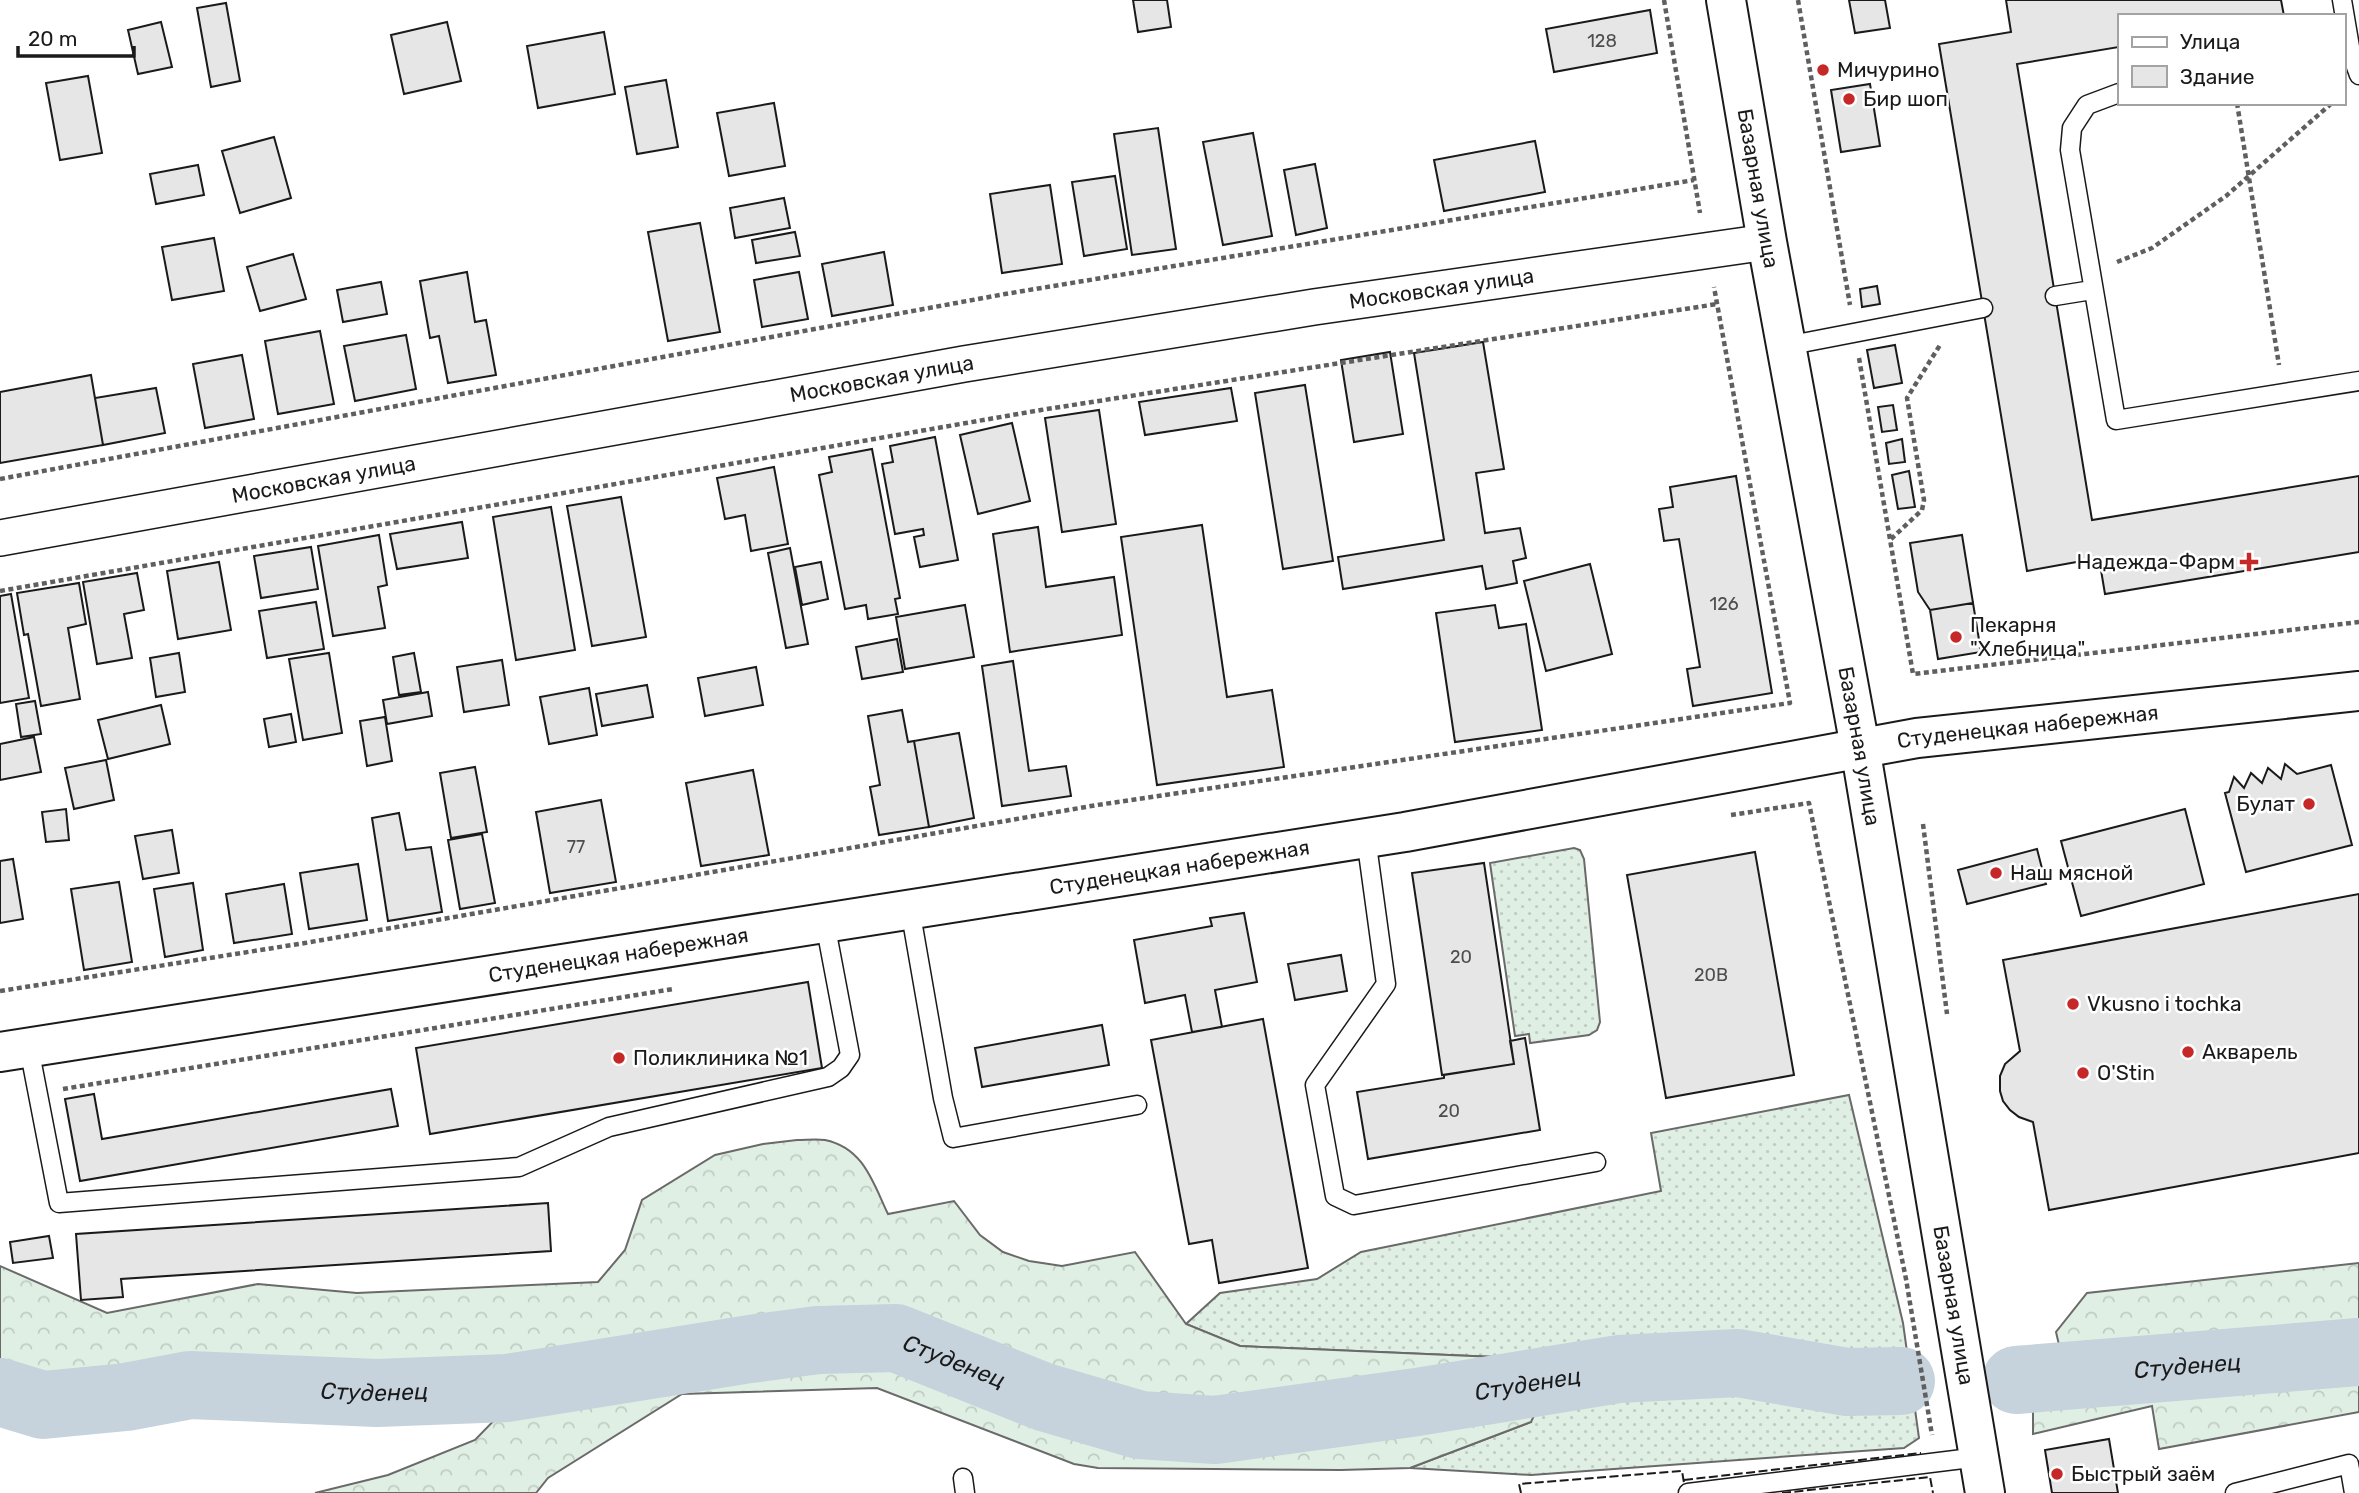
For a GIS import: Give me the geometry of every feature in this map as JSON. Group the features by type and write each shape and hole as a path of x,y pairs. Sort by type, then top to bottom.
{"street":[{"name":"Базарная улица","path":"1726,0 1767,242 1860,747 1982,1475"},
{"name":"Московская улица","path":"0,538 964,364 1314,307 1767,242"},
{"name":"Студенецкая набережная","path":"14,1050 1366,838 1917,738 2359,691"}],"lane":[{"path":"2345,32 2347,53 2359,75"},
{"path":"2118,93 2087,105 2072,128 2070,150 2116,420 2359,381"},
{"path":"2055,296 2091,282"},
{"path":"1786,346 1983,308"},
{"path":"1366,838 1386,984 1315,1085 1335,1196 1354,1205 1596,1162"},
{"path":"910,909 943,1098 953,1138 1137,1105"},
{"path":"14,1050 59,1203 519,1167 609,1127 828,1077 841,1068 850,1055 825,923"},
{"path":"1688,1493 1937,1462 1982,1475"},
{"path":"2235,1493 2349,1464 2354,1493"}],"path":[{"path":"0,479 1005,294 1694,180 1664,0"},
{"path":"2237,105 2284,393"},
{"path":"2091,282 2152,248 2226,196 2330,105"},
{"path":"0,591 1041,410 1717,304 1790,702 1097,805 318,940 0,991"},
{"path":"1890,540 1922,510 1924,500 1907,398 1960,313"},
{"path":"1913,674 2359,622"},
{"path":"1809,803 1906,1279 1937,1462"}],"green space":[{"path":"1574,848 1580,850 1584,859 1600,1022 1597,1030 1589,1035 1530,1043 1529,1034 1515,1036 1490,863"},
{"path":"1849,1095 1903,1323 1919,1438 1904,1448 1531,1475 1410,1468 1531,1422 1495,1357 1240,1346 1186,1324 1220,1293 1317,1279 1361,1252 1661,1191 1651,1133"},
{"path":"825,1140 849,1151 866,1168 888,1214 954,1201 980,1235 1003,1252 1029,1261 1062,1266 1135,1252 1186,1324 1240,1346 1495,1357 1535,1377 1542,1399 1531,1422 1410,1468 1341,1470 1098,1468 1074,1464 877,1388 682,1394 548,1478 536,1493 315,1493 388,1475 475,1440 510,1404 497,1377 468,1364 89,1381 0,1375 0,1266 107,1313 258,1284 357,1293 598,1282 625,1250 642,1200 715,1155 763,1144"},
{"path":"2359,1263 2359,1412 2159,1449 2152,1406 2033,1434 2033,1410 2071,1396 2056,1332 2087,1293"}],"building":[{"path":"1133,0 1167,0 1171,27 1138,32"},
{"path":"1849,0 1885,0 1890,28 1855,33"},
{"path":"2006,0 2281,0 2284,14 2118,14 2118,47 2017,64 2092,520 2359,476 2359,552 2105,594 2099,558 2027,571 1939,44 2011,32"},
{"path":"226,3 240,81 211,87 197,8"},
{"path":"1650,10 1657,53 1554,72 1546,29"},
{"path":"161,22 172,67 138,74 128,30"},
{"path":"447,22 461,81 404,94 391,35"},
{"path":"604,32 615,94 538,108 527,46"},
{"path":"88,76 102,153 60,160 46,83"},
{"path":"666,80 678,147 637,154 625,87"},
{"path":"1870,84 1880,146 1841,152 1831,90"},
{"path":"774,103 785,166 729,176 717,113"},
{"path":"1158,128 1176,249 1132,255 1114,134"},
{"path":"1253,133 1272,236 1223,245 1203,142"},
{"path":"274,137 291,198 240,213 222,151"},
{"path":"1535,141 1545,192 1444,211 1434,160"},
{"path":"1315,164 1327,228 1296,235 1284,170"},
{"path":"198,165 204,195 156,204 150,174"},
{"path":"1115,176 1127,249 1084,256 1072,182"},
{"path":"1050,185 1062,264 1002,273 990,194"},
{"path":"784,198 790,228 735,238 730,208"},
{"path":"700,223 720,332 668,341 648,232"},
{"path":"795,232 800,256 756,263 752,240"},
{"path":"214,238 224,291 172,300 162,247"},
{"path":"884,252 893,305 832,316 822,264"},
{"path":"293,254 306,299 260,311 247,267"},
{"path":"467,272 475,322 486,320 496,375 448,383 439,336 430,338 420,281"},
{"path":"799,272 808,319 762,327 754,280"},
{"path":"381,282 387,314 343,322 337,290"},
{"path":"1877,286 1880,304 1862,307 1860,289"},
{"path":"320,331 334,404 278,414 265,341"},
{"path":"406,335 416,389 355,401 344,346"},
{"path":"1483,342 1504,469 1476,473 1485,533 1520,528 1526,558 1513,561 1517,583 1486,589 1482,566 1343,589 1338,557 1444,540 1414,353"},
{"path":"1895,345 1902,383 1874,388 1867,350"},
{"path":"1390,352 1403,434 1354,442 1341,360"},
{"path":"242,355 254,419 205,428 193,364"},
{"path":"91,375 103,445 0,463 0,392"},
{"path":"1305,385 1333,561 1283,569 1255,393"},
{"path":"156,388 165,433 103,445 95,398"},
{"path":"1231,388 1237,421 1145,435 1139,402"},
{"path":"1893,405 1897,430 1882,432 1878,407"},
{"path":"1099,410 1116,524 1062,532 1045,418"},
{"path":"1012,423 1030,501 978,514 960,435"},
{"path":"935,437 958,560 920,567 914,537 924,535 923,529 895,534 882,464 893,462 890,446"},
{"path":"1902,439 1905,462 1889,464 1886,443"},
{"path":"872,449 900,598 895,599 898,614 868,619 866,605 845,609 819,475 832,472 829,457"},
{"path":"774,467 788,544 751,551 745,515 725,519 717,478"},
{"path":"1909,471 1915,507 1898,509 1892,475"},
{"path":"1736,476 1772,693 1693,706 1687,669 1700,667 1679,539 1664,541 1659,509 1673,507 1670,487"},
{"path":"621,497 646,637 592,646 567,506"},
{"path":"551,507 575,650 516,660 493,517"},
{"path":"462,522 468,558 397,569 390,534"},
{"path":"1202,525 1227,697 1272,690 1284,767 1157,785 1121,537"},
{"path":"1038,527 1046,587 1114,577 1122,635 1010,652 993,534"},
{"path":"379,535 387,585 378,587 385,628 333,636 318,546"},
{"path":"1962,535 1973,603 1930,610 1918,592 1910,543"},
{"path":"311,547 318,589 261,598 254,556"},
{"path":"790,548 808,644 786,648 768,553"},
{"path":"219,562 231,630 178,639 167,571"},
{"path":"821,562 828,599 802,605 795,567"},
{"path":"1590,564 1612,654 1546,671 1524,581"},
{"path":"137,573 144,610 124,614 132,658 97,664 83,582"},
{"path":"79,583 86,624 68,628 80,699 41,706 28,634 24,635 17,593"},
{"path":"11,594 29,698 0,703 0,596"},
{"path":"316,602 324,649 267,658 259,611"},
{"path":"1973,603 1981,652 1938,659 1930,610"},
{"path":"965,605 974,657 905,669 896,617"},
{"path":"1495,605 1499,628 1526,624 1542,730 1455,742 1436,613"},
{"path":"897,639 903,672 862,679 856,647"},
{"path":"179,653 185,692 156,697 150,658"},
{"path":"329,653 342,733 303,740 289,659"},
{"path":"414,653 421,692 399,695 393,657"},
{"path":"502,660 509,705 464,712 457,667"},
{"path":"1013,661 1029,771 1066,766 1071,796 1002,806 982,666"},
{"path":"756,667 763,705 705,716 698,678"},
{"path":"647,685 653,717 602,726 596,694"},
{"path":"589,688 597,735 549,744 540,697"},
{"path":"428,692 432,716 387,724 383,700"},
{"path":"35,701 41,734 21,737 16,704"},
{"path":"161,705 170,744 108,759 98,720"},
{"path":"902,710 908,742 914,741 929,827 879,835 870,787 880,785 868,716"},
{"path":"291,714 296,742 269,747 264,719"},
{"path":"385,717 392,761 367,766 360,721"},
{"path":"959,733 974,818 929,827 914,741"},
{"path":"34,737 41,772 0,780 0,744"},
{"path":"106,760 114,800 74,809 65,768"},
{"path":"2285,764 2297,774 2331,765 2352,845 2246,872 2225,793 2229,792 2234,777 2244,788 2251,773 2262,783 2268,768 2281,779"},
{"path":"475,767 487,832 451,838 440,773"},
{"path":"753,770 769,855 701,866 686,783"},
{"path":"601,800 616,882 550,893 536,812"},
{"path":"66,809 69,840 46,842 42,812"},
{"path":"2185,809 2204,884 2081,916 2061,841"},
{"path":"399,813 406,850 431,847 442,912 388,921 372,818"},
{"path":"172,830 179,873 143,879 135,836"},
{"path":"482,834 495,903 460,909 448,840"},
{"path":"2037,849 2046,884 1967,904 1958,870"},
{"path":"1755,852 1794,1075 1666,1098 1627,875"},
{"path":"13,859 23,919 0,923 0,861"},
{"path":"1484,863 1514,1064 1442,1075 1412,873"},
{"path":"358,864 367,920 309,929 300,873"},
{"path":"119,882 132,962 84,970 71,889"},
{"path":"193,883 203,950 165,957 154,889"},
{"path":"284,884 292,934 234,943 226,894"},
{"name":"Акварель","path":"2359,894 2359,1153 2049,1210 2033,1122 2010,1110 2000,1091 2000,1076 2005,1064 2020,1051 2003,960"},
{"path":"1244,913 1257,982 1215,990 1222,1027 1192,1032 1185,995 1145,1003 1134,940 1212,926 1210,918"},
{"path":"1341,955 1347,991 1295,1000 1288,964"},
{"name":"Поликлиника №1","path":"808,982 822,1068 430,1134 416,1048"},
{"path":"1263,1019 1308,1268 1219,1283 1212,1240 1189,1244 1151,1040"},
{"path":"1102,1025 1109,1065 982,1087 975,1048"},
{"path":"1525,1038 1540,1130 1368,1159 1357,1092 1514,1064 1510,1041"},
{"path":"391,1089 398,1126 80,1181 65,1099 94,1094 102,1139"},
{"path":"548,1203 551,1251 121,1279 123,1297 81,1300 76,1234"},
{"path":"49,1236 53,1258 13,1263 10,1242"},
{"path":"2109,1439 2118,1493 2052,1493 2045,1450"}],"waterway":[{"name":"Студенец","path":"0,1392 43,1405 126,1397 190,1385 377,1393 507,1388 818,1340 896,1338 1044,1397 1140,1425 1215,1430 1417,1402 1619,1369 1738,1363 1847,1382 1901,1381"},
{"name":"Студенец","path":"2016,1380 2359,1352"}],"fence":[{"path":"1684,1480 1921,1453"},
{"path":"1521,1493 1519,1484 1682,1471 1684,1483"},
{"path":"1782,1493 1930,1477 1933,1493"}],"place":[{"name":"Мичурино","path":"1823,70"},
{"name":"Бир шоп","path":"1849,99"},
{"name":"Надежда-Фарм","path":"2249,562"},
{"name":"Пекарня \"Хлебница\"","path":"1956,637"},
{"name":"Булат","path":"2309,804"},
{"name":"Наш мясной","path":"1996,873"},
{"name":"Vkusno i tochka","path":"2073,1004"},
{"name":"Акварель","path":"2188,1052"},
{"name":"Поликлиника №1","path":"619,1058"},
{"name":"O'Stin","path":"2083,1073"},
{"name":"Быстрый заём","path":"2057,1474"}]}
